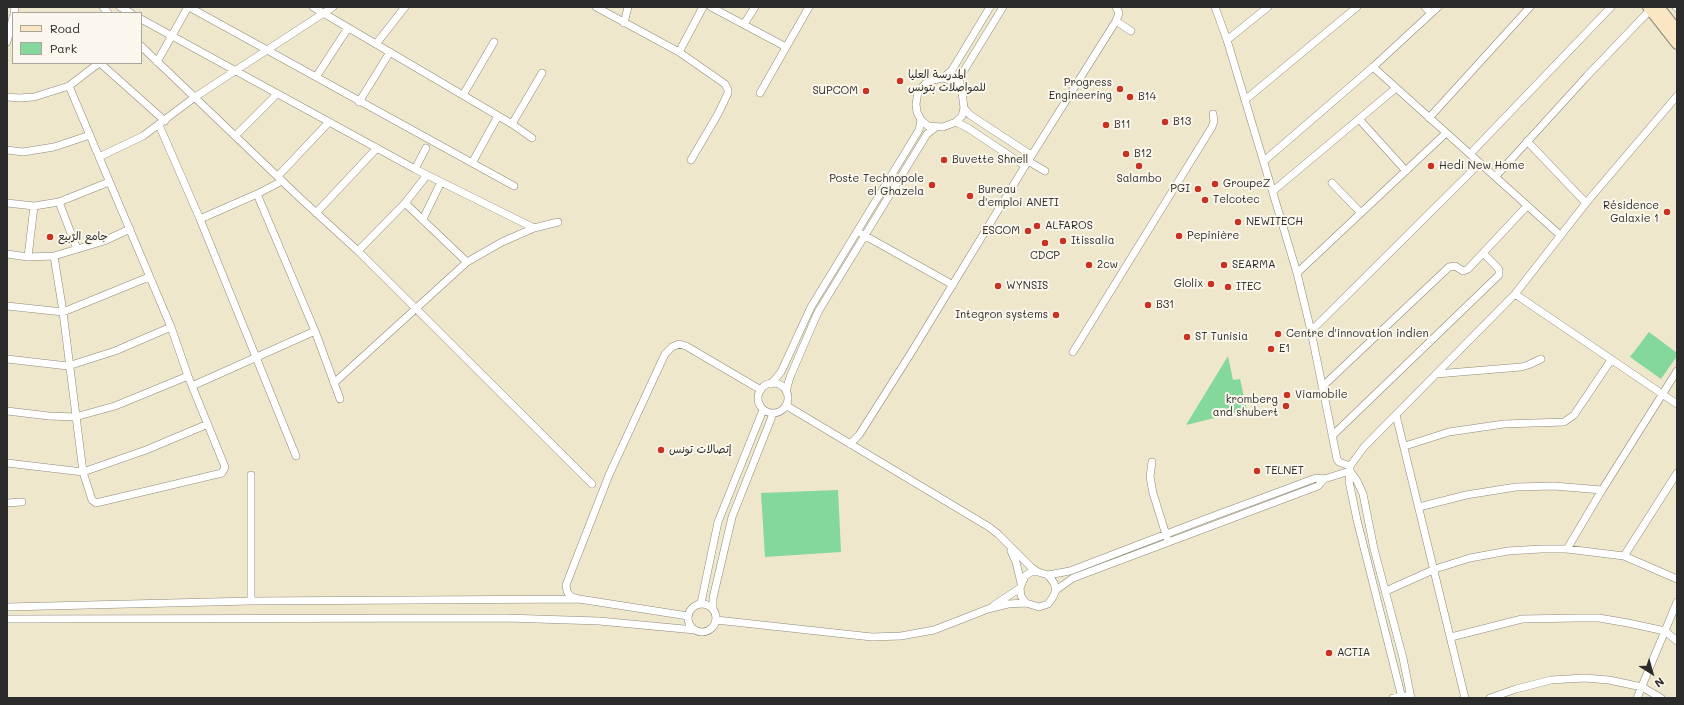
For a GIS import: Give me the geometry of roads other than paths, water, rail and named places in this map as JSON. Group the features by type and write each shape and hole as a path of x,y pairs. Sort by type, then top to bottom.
{"street":[{"path":"120,7 129,12"},
{"path":"157,62 189,7 514,186"},
{"path":"313,7 512,124 532,138"},
{"path":"99,157 131,143 162,123 195,97 234,70 333,7"},
{"path":"376,44 405,7"},
{"path":"596,7 679,52 725,84 728,94 718,114 690,160"},
{"path":"624,23 628,7"},
{"path":"679,52 703,7"},
{"path":"712,7 786,47"},
{"path":"744,24 755,7"},
{"path":"760,93 809,7"},
{"path":"943,78 952,70 990,7"},
{"path":"921,120 928,126 943,128 956,122 962,116 964,108 960,88 960,77 1003,7"},
{"path":"850,444 859,434 953,285 1028,161 1116,21 1119,13 1116,7"},
{"path":"1215,7 1227,40 1297,273 1311,331 1337,460 1350,469 1360,487 1411,697 1392,698"},
{"path":"1227,40 1268,7"},
{"path":"1245,100 1357,7"},
{"path":"1425,7 1431,13"},
{"path":"1264,161 1373,67 1438,7"},
{"path":"1429,118 1530,7"},
{"path":"1470,154 1611,7"},
{"path":"1652,8 1677,30"},
{"path":"1652,8 1677,44"},
{"path":"1496,176 1652,8"},
{"path":"142,20 415,169 534,228"},
{"path":"7,42 12,21"},
{"path":"1116,21 1131,31"},
{"path":"316,77 348,28"},
{"path":"463,95 494,42"},
{"path":"142,47 316,214 358,251 592,484"},
{"path":"359,102 390,52"},
{"path":"7,97 34,97 69,86 98,64"},
{"path":"100,64 162,123 296,456"},
{"path":"1373,67 1560,235"},
{"path":"512,124 542,73"},
{"path":"701,603 718,522 761,419 763,410 758,400 761,390 771,384 781,372 811,307 919,130 921,120 916,104 918,92 926,84 933,80 943,78 953,81 960,88"},
{"path":"54,256 63,312 68,366 83,472 92,500 96,503 222,473 225,467 188,376 171,327 69,86"},
{"path":"1273,191 1396,88"},
{"path":"235,136 277,94"},
{"path":"1402,697 1357,520 1350,488 1350,469 1364,447 1514,294 1586,203 1677,96"},
{"path":"964,108 970,115 1028,161"},
{"path":"1073,352 1212,127 1214,121 1213,114"},
{"path":"472,163 498,116"},
{"path":"1359,119 1406,171"},
{"path":"200,219 257,194 280,179 329,122"},
{"path":"956,122 1028,161 1045,172"},
{"path":"786,391 790,377 818,312 927,134 936,127"},
{"path":"1297,273 1446,133"},
{"path":"7,150 24,152 54,147 90,135"},
{"path":"1527,141 1586,203"},
{"path":"316,214 377,148"},
{"path":"415,169 426,148"},
{"path":"1311,331 1480,164"},
{"path":"358,251 405,203 427,175"},
{"path":"7,203 34,206 59,202 109,182"},
{"path":"423,219 441,182"},
{"path":"1332,183 1361,213"},
{"path":"257,194 315,331 340,398"},
{"path":"59,202 77,249"},
{"path":"405,203 467,262"},
{"path":"28,257 34,206"},
{"path":"1322,387 1449,267 1454,266 1465,270 1484,253 1527,206"},
{"path":"334,383 467,262 502,242 534,228 558,222"},
{"path":"7,254 28,257 54,256 104,241 130,229"},
{"path":"856,231 953,285"},
{"path":"1332,436 1499,275 1499,270 1497,267 1484,253"},
{"path":"7,306 63,312 149,277"},
{"path":"1514,294 1677,404"},
{"path":"7,359 68,366 115,351 171,327"},
{"path":"192,386 315,331"},
{"path":"579,599 571,596 567,591 566,585 609,475 665,354 672,347 679,344 686,346 761,390"},
{"path":"1436,374 1521,367 1528,366 1541,359"},
{"path":"1405,446 1449,432 1504,424 1564,422 1574,416 1611,360"},
{"path":"1567,549 1602,490 1677,371"},
{"path":"7,411 49,416 75,417 115,406 188,376"},
{"path":"763,410 773,414 783,410 787,406 789,397 786,391 782,386 771,384"},
{"path":"787,406 989,527 1038,572"},
{"path":"7,618 506,618 599,620 695,630 700,632 707,631 713,627 717,616 713,608 713,598 732,517 773,414"},
{"path":"1396,415 1435,569 1465,698"},
{"path":"7,463 83,472 146,450 208,424"},
{"path":"1152,462 1150,473 1152,485 1167,538"},
{"path":"716,620 872,637 900,636 934,630 988,609 1008,604 1026,603 1039,607 1048,604 1056,590 1073,578 1167,538 1203,520 1316,478 1324,479 1350,469"},
{"path":"1624,556 1677,472"},
{"path":"251,601 252,475"},
{"path":"988,609 1020,585 1025,576 1031,572 1038,572 1048,575 1070,571 1167,538 1206,527 1318,486 1324,479"},
{"path":"1419,507 1466,495 1516,487 1554,486 1602,490"},
{"path":"7,503 22,502"},
{"path":"1203,520 1206,527"},
{"path":"1010,547 1016,562 1022,596 1026,603"},
{"path":"1386,591 1435,569 1470,558 1508,551 1567,549 1624,556 1677,579"},
{"path":"1048,575 1054,583 1056,590"},
{"path":"7,607 251,601 579,599 688,616"},
{"path":"1637,698 1677,602"},
{"path":"695,630 691,627 688,616 690,611 701,603 713,608"},
{"path":"1451,637 1522,620 1599,618 1665,631 1677,641"},
{"path":"1490,698 1516,689 1551,680 1584,678 1609,680 1642,687 1662,698"}],"place":[{"name":"المدرسة العليا للمواصلات بتونس","path":"900,81"},
{"name":"Progress Engineering","path":"1120,89"},
{"name":"SUPCOM","path":"866,91"},
{"name":"B14","path":"1130,97"},
{"name":"B13","path":"1165,122"},
{"name":"B11","path":"1106,125"},
{"name":"B12","path":"1126,154"},
{"name":"Buvette Shnell","path":"944,160"},
{"name":"Salambo","path":"1139,166"},
{"name":"Hedi New Home","path":"1431,166"},
{"name":"GroupeZ","path":"1215,184"},
{"name":"Poste Technopole el Ghazela","path":"932,185"},
{"name":"PGI","path":"1198,189"},
{"name":"Bureau d'emploi ANETI","path":"970,196"},
{"name":"Telcotec","path":"1205,200"},
{"name":"Résidence Galaxie 1","path":"1667,212"},
{"name":"NEWITECH","path":"1238,222"},
{"name":"ALFAROS","path":"1037,226"},
{"name":"ESCOM","path":"1028,231"},
{"name":"Pepinière","path":"1179,236"},
{"name":"جامع الرّبيع","path":"50,237"},
{"name":"Itissalia","path":"1063,241"},
{"name":"CDCP","path":"1045,243"},
{"name":"2cw","path":"1089,265"},
{"name":"SEARMA","path":"1224,265"},
{"name":"Glolix","path":"1211,284"},
{"name":"WYNSIS","path":"998,286"},
{"name":"ITEC","path":"1228,287"},
{"name":"B31","path":"1148,305"},
{"name":"Integron systems","path":"1056,315"},
{"name":"Centre d'innovation indien","path":"1278,334"},
{"name":"ST Tunisia","path":"1187,337"},
{"name":"E1","path":"1271,349"},
{"name":"Viamobile","path":"1287,395"},
{"name":"kromberg and shubert","path":"1286,406"},
{"name":"إتصالات تونس","path":"661,450"},
{"name":"TELNET","path":"1257,471"},
{"name":"ACTIA","path":"1329,653"}]}
